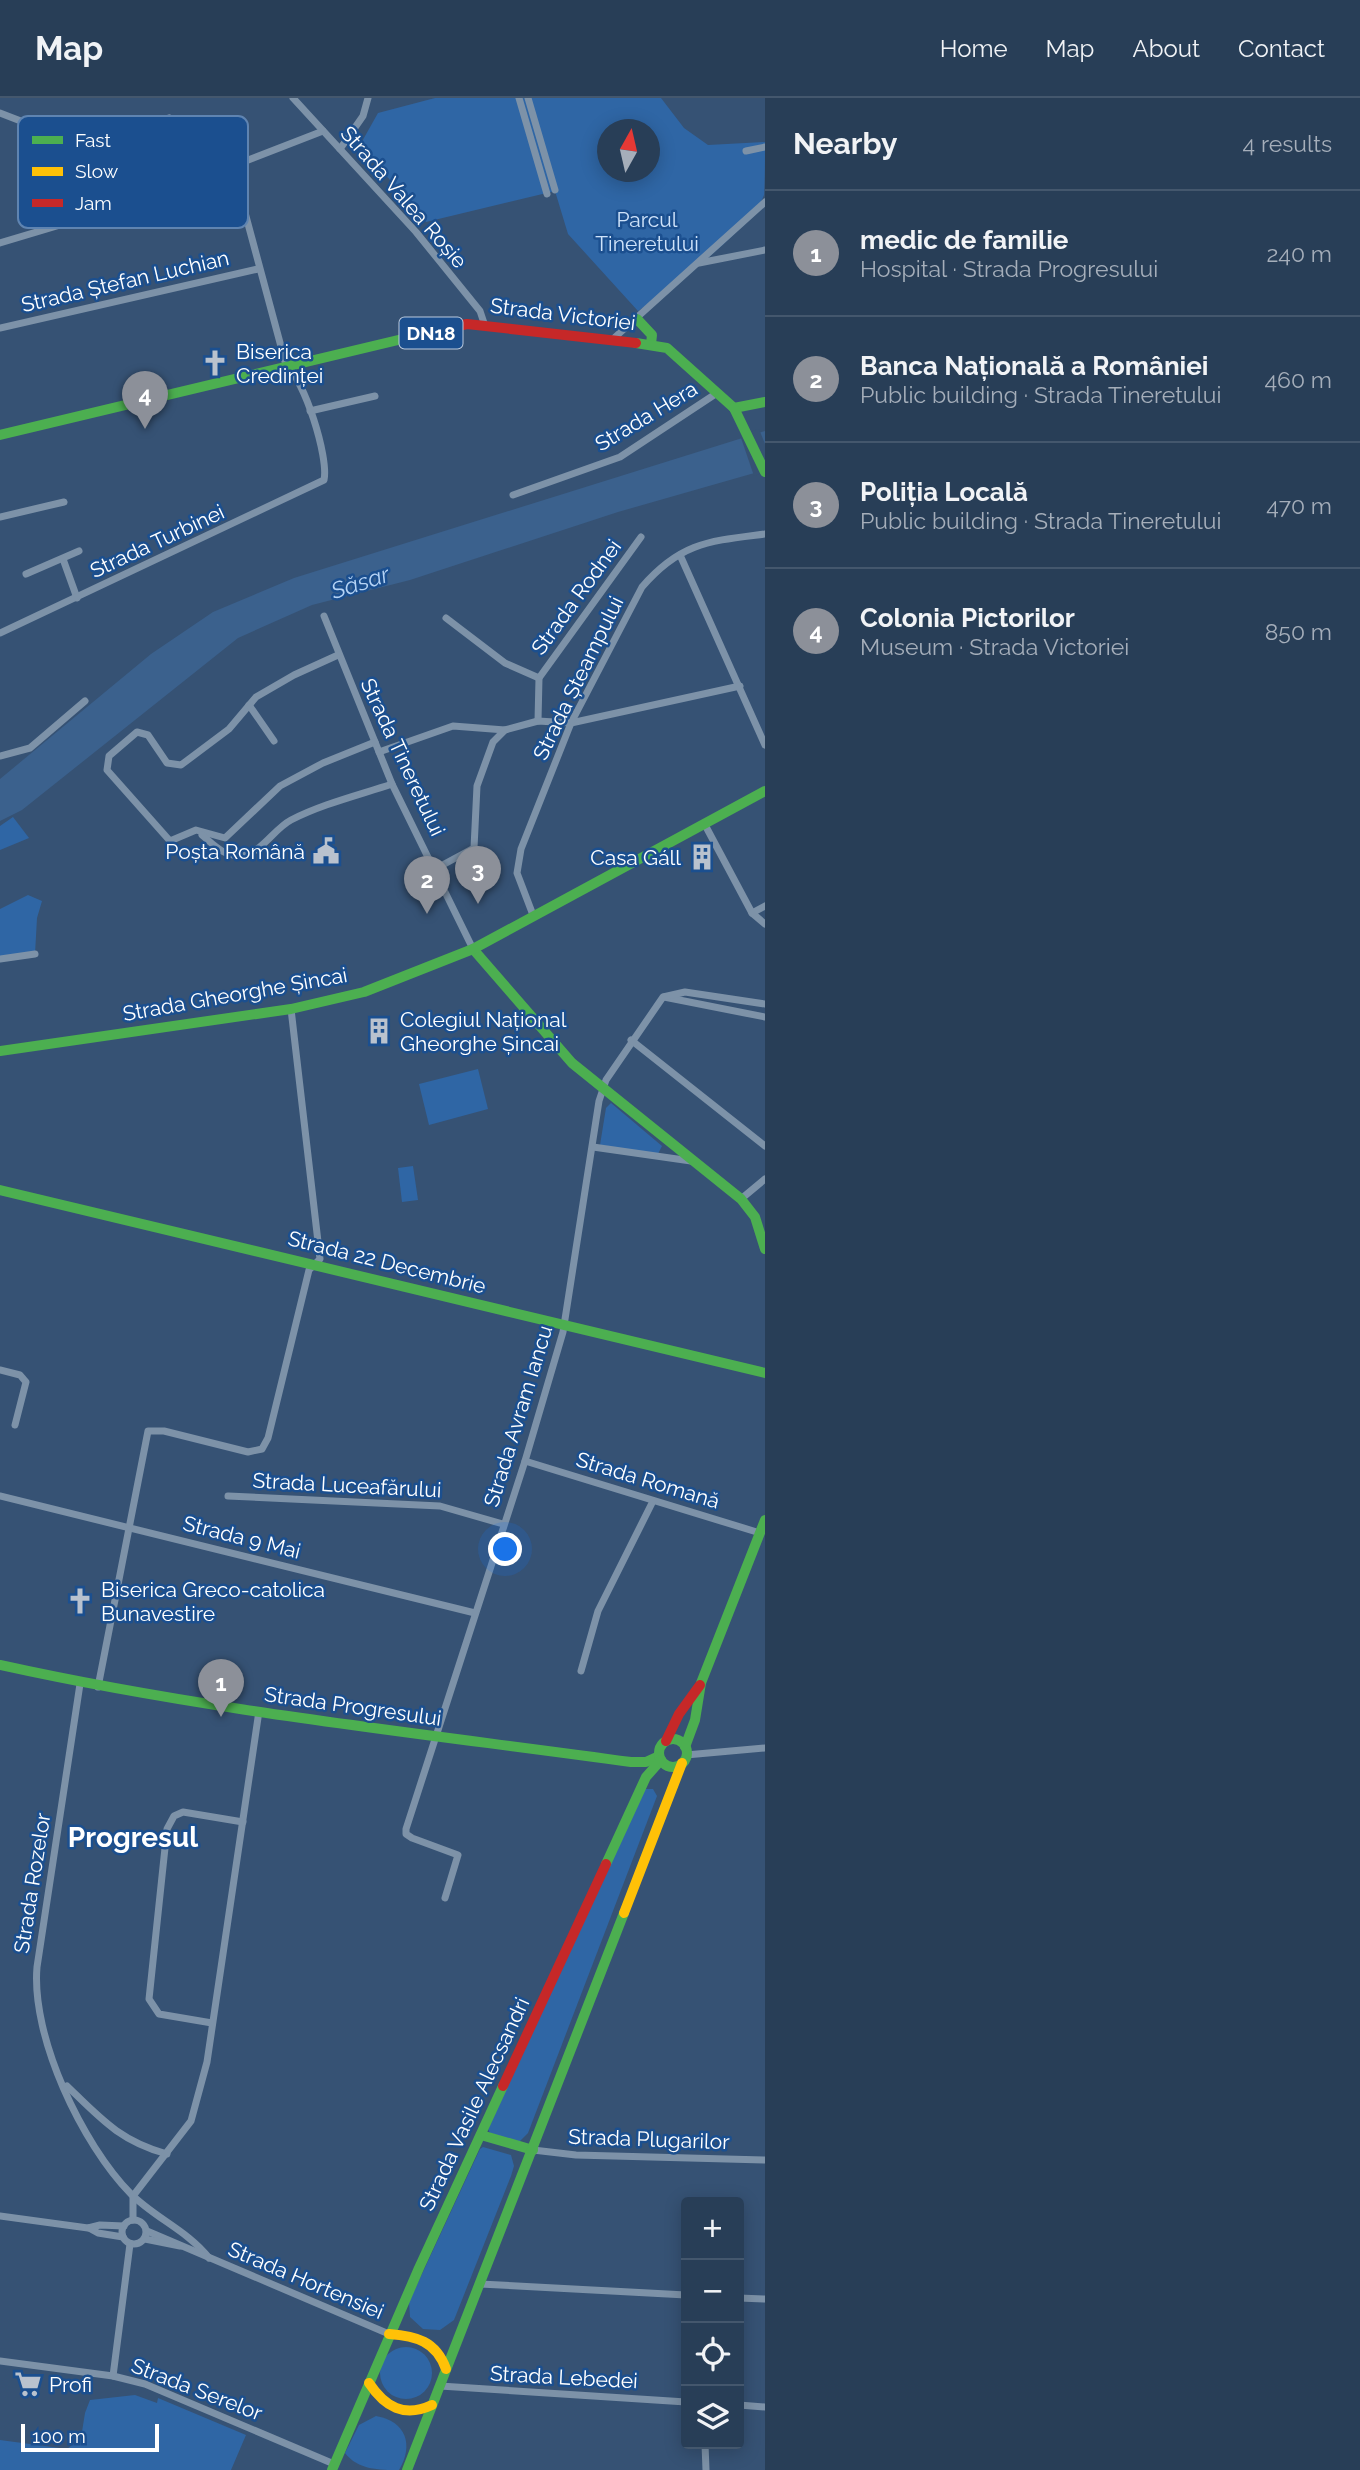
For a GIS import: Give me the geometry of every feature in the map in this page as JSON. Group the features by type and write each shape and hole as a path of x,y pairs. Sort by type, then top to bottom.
{"street":[{"name":"Strada Valea Roșie","path":"293,98 416,232 480,311 484,323"},
{"path":"340,149 363,117 368,98"},
{"path":"519,98 547,194"},
{"path":"528,98 555,191"},
{"path":"0,113 18,120"},
{"path":"248,161 323,131"},
{"path":"746,151 765,147"},
{"path":"614,339 765,202"},
{"path":"0,243 56,228"},
{"path":"248,228 286,365 298,377 310,411 375,396"},
{"path":"699,263 765,250"},
{"name":"Strada Ștefan Luchian","path":"0,328 258,269"},
{"path":"637,319 652,335 651,344"},
{"name":"Strada Victoriei","path":"0,435 286,365 467,324 484,323 667,348 734,408 745,425 765,472"},
{"name":"Strada Hera","path":"513,495 620,457 717,393"},
{"path":"734,408 765,402"},
{"name":"Strada Turbinei","path":"0,634 321,484 326,476 310,411"},
{"path":"0,517 64,502"},
{"name":"Strada Șteampului","path":"533,915 517,873 517,860 571,723 642,586 656,571 696,544 765,534"},
{"name":"Strada Rodnei","path":"538,721 539,678 641,537"},
{"path":"26,574 79,551"},
{"path":"680,555 765,745"},
{"path":"63,559 77,598"},
{"name":"Strada Tineretului","path":"324,616 392,784 437,868 473,949"},
{"path":"446,618 505,663 539,678"},
{"path":"338,655 282,681 249,705 229,729 181,765 167,763 143,732 130,736 109,756 107,769 170,841 196,830 225,838 280,786 323,763 375,742"},
{"path":"379,752 453,726 505,730 538,721 571,723 740,686"},
{"path":"0,756 30,748 85,701"},
{"path":"249,705 274,741"},
{"path":"437,868 474,848 477,786 489,751 505,730"},
{"path":"196,830 221,851 244,855 255,851 276,828 294,818 392,784"},
{"name":"Strada Gheorghe Șincai","path":"0,1051 291,1009 364,992 473,949 765,791"},
{"path":"705,823 752,913 765,924"},
{"path":"752,913 765,906"},
{"path":"473,949 572,1063 741,1199 755,1217 765,1250"},
{"path":"0,959 35,954"},
{"path":"685,992 686,1002"},
{"path":"663,997 685,992 765,1003"},
{"path":"663,997 765,1017"},
{"name":"Strada Avram Iancu","path":"445,1898 458,1855 407,1834 474,1613 525,1461 565,1325 603,1088 631,1040 663,997"},
{"path":"98,1686 148,1431 164,1431 248,1452 262,1449 268,1438 309,1270 320,1259 291,1009"},
{"path":"631,1040 765,1146"},
{"path":"593,1147 691,1161"},
{"path":"741,1199 765,1179"},
{"name":"Strada 22 Decembrie","path":"0,1190 765,1373"},
{"path":"0,1370 20,1375 26,1382 15,1425"},
{"name":"Strada Romană","path":"525,1461 760,1533"},
{"name":"Strada 9 Mai","path":"0,1496 474,1613"},
{"name":"Strada Luceafărului","path":"228,1496 440,1506 503,1524"},
{"path":"581,1671 598,1611 653,1501"},
{"path":"765,1520 760,1533 761,1545 701,1683 660,1748 660,1758 670,1767 684,1755 765,1748"},
{"name":"Strada Progresului","path":"0,1665 80,1684 435,1737 631,1762 660,1758"},
{"path":"407,2470 684,1755 695,1720 701,1683"},
{"name":"Strada Rozelor","path":"80,1684 35,1989 48,2046 90,2141 133,2196"},
{"path":"132,2220 133,2196 184,2134 196,2108 212,2023 259,1712"},
{"path":"666,1741 674,1740 684,1755"},
{"name":"Strada Vasile Alecsandri","path":"333,2467 481,2134 646,1777 660,1758"},
{"path":"212,2023 159,2014 149,1999 167,1829 174,1816 183,1812 243,1822"},
{"name":"Strada Rozelor","path":"64,2084 113,2131 140,2147 167,2154"},
{"path":"481,2134 533,2150"},
{"name":"Strada Plugarilor","path":"533,2150 576,2155 765,2160"},
{"name":"Strada Hortensiei","path":"133,2196 196,2242 209,2258"},
{"path":"0,2216 88,2228 98,2233 123,2237 130,2244 137,2244 145,2239 147,2231 143,2224 132,2220"},
{"path":"88,2228 100,2225 124,2226 132,2220"},
{"path":"123,2237 124,2226"},
{"name":"Strada Hortensiei","path":"147,2231 168,2237 209,2258 390,2334"},
{"name":"Strada Hortensiei","path":"145,2239 184,2247"},
{"path":"113,2376 130,2244"},
{"path":"480,2284 681,2295"},
{"path":"744,2298 765,2299"},
{"path":"390,2334 417,2336 428,2341 436,2347 446,2369"},
{"name":"Strada Serelor","path":"0,2361 113,2376 145,2384 333,2467"},
{"path":"369,2383 384,2404 395,2411 419,2412 432,2405"},
{"name":"Strada Lebedei","path":"440,2386 681,2402"},
{"path":"744,2405 765,2407"},
{"path":"705,2449 706,2470"}],"green space":[{"name":"Parcul Tineretului","path":"435,98 661,98 684,128 708,145 765,142 764,195 756,209 727,241 638,311 568,234 555,191 426,222 360,145 378,113"},
{"path":"13,817 29,838 0,850 0,826"},
{"path":"28,895 42,901 37,918 35,954 0,959 0,909"},
{"path":"478,1069 488,1109 429,1125 419,1084"},
{"path":"611,1103 662,1146 658,1154 600,1145 606,1108"},
{"path":"413,1166 418,1200 402,1202 398,1168"},
{"path":"644,1789 653,1789 657,1796 528,2133 519,2142 490,2133 488,2129"},
{"path":"483,2147 511,2155 514,2166 511,2176 454,2320 440,2330 423,2329 410,2317 409,2302"},
{"path":"406,2347 416,2349 424,2355 430,2363 430,2383 424,2391 416,2397 406,2399 396,2397 388,2391 382,2383 380,2373 382,2363 388,2355 396,2349"},
{"path":"135,2395 157,2403 158,2398 246,2435 231,2470 0,2470 0,2440 67,2449 81,2438 90,2400"},
{"path":"376,2416 394,2423 404,2435 406,2452 399,2470 363,2466 345,2453 359,2425"}],"water":[{"name":"Săsar","path":"765,431 765,470 618,512 410,580 312,605 238,638 22,810 0,821 0,779 151,654 213,612 294,578"}],"pier":[{"path":"759,429 765,444 765,472 754,476 740,435"}],"traffic: fast":[{"path":"637,319 652,335 651,344"},
{"path":"0,435 436,331"},
{"path":"636,343 667,348 734,408 765,402"},
{"path":"734,408 765,472"},
{"path":"0,1051 291,1009 364,992 473,949 765,791"},
{"path":"473,949 572,1063 741,1199 755,1217 765,1249"},
{"path":"0,1190 765,1373"},
{"path":"685,1747 695,1720 701,1683 765,1520"},
{"path":"0,1665 157,1695 314,1720 631,1762 646,1762 659,1756"},
{"path":"673,1739 683,1743 687,1753 683,1763 673,1767 663,1763 659,1753 663,1743 673,1739"},
{"path":"606,1864 646,1777 661,1760"},
{"path":"407,2470 624,1913"},
{"path":"332,2470 419,2268 503,2086"},
{"path":"481,2135 533,2150"}],"traffic: slow":[{"path":"624,1913 682,1763"},
{"path":"389,2334 408,2336 431,2346 446,2369"},
{"path":"369,2383 382,2398 396,2408 413,2410 432,2405"}],"traffic: jam":[{"path":"436,331 467,324 636,343"},
{"path":"666,1741 679,1714 700,1685"},
{"path":"503,2086 606,1864"}],"place":[{"name":"Biserica Credinței","path":"215,363"},
{"name":"Colonia Pictorilor","path":"145,429"},
{"name":"Poșta Română","path":"326,851"},
{"name":"Casa Gáll","path":"702,857"},
{"name":"Poliția Locală","path":"478,904"},
{"name":"Banca Națională a României","path":"427,914"},
{"name":"Colegiul Național Gheorghe Șincai","path":"379,1031"},
{"name":"Biserica Greco-catolica Bunavestire","path":"80,1601"},
{"name":"medic de familie","path":"221,1717"},
{"name":"Profi","path":"28,2384"}],"district":[{"name":"Progresul","path":"133,1837"}]}
